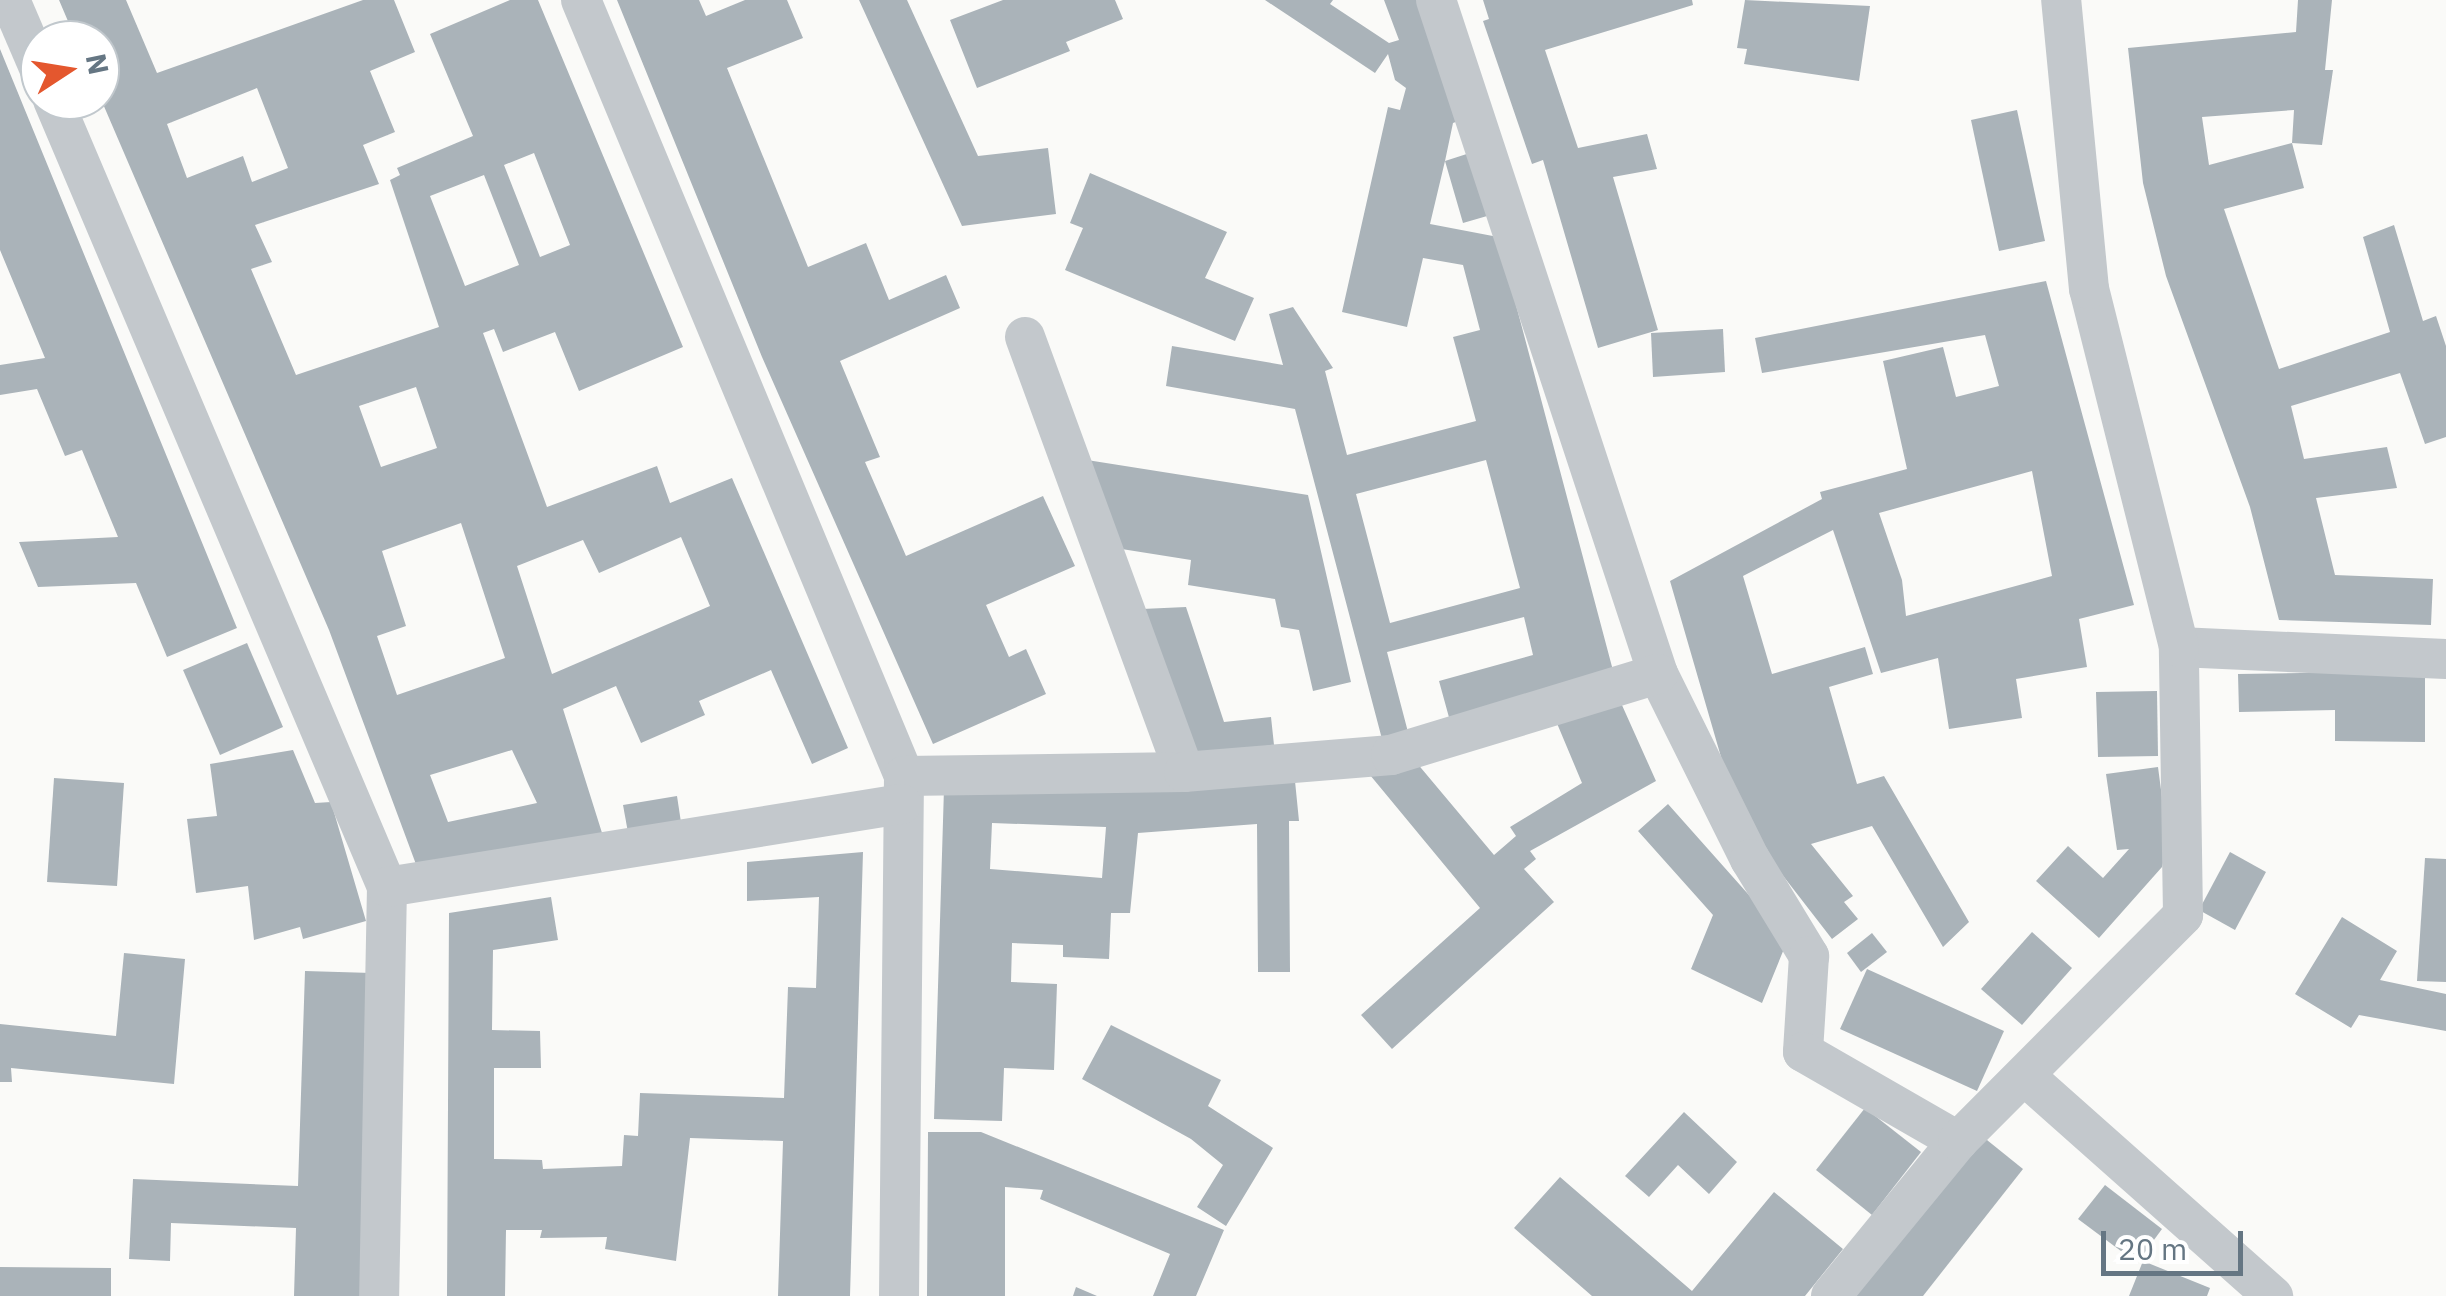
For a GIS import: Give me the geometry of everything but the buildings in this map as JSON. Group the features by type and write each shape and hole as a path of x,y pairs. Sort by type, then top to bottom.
{"street":[{"path":"10,0 20,23"},
{"path":"581,0 902,790 900,1296"},
{"path":"1436,0 1658,674 1750,859 1809,956 1803,1052 1958,1142"},
{"path":"1831,1296 1958,1142 2182,915 2179,647 2088,289 2061,0"},
{"path":"61,120 387,887 379,1296"},
{"path":"1025,337 1184,772"},
{"path":"2179,647 2446,658"},
{"path":"387,887 902,790 1391,754 1658,674"},
{"path":"2026,1076 2273,1296"}]}
